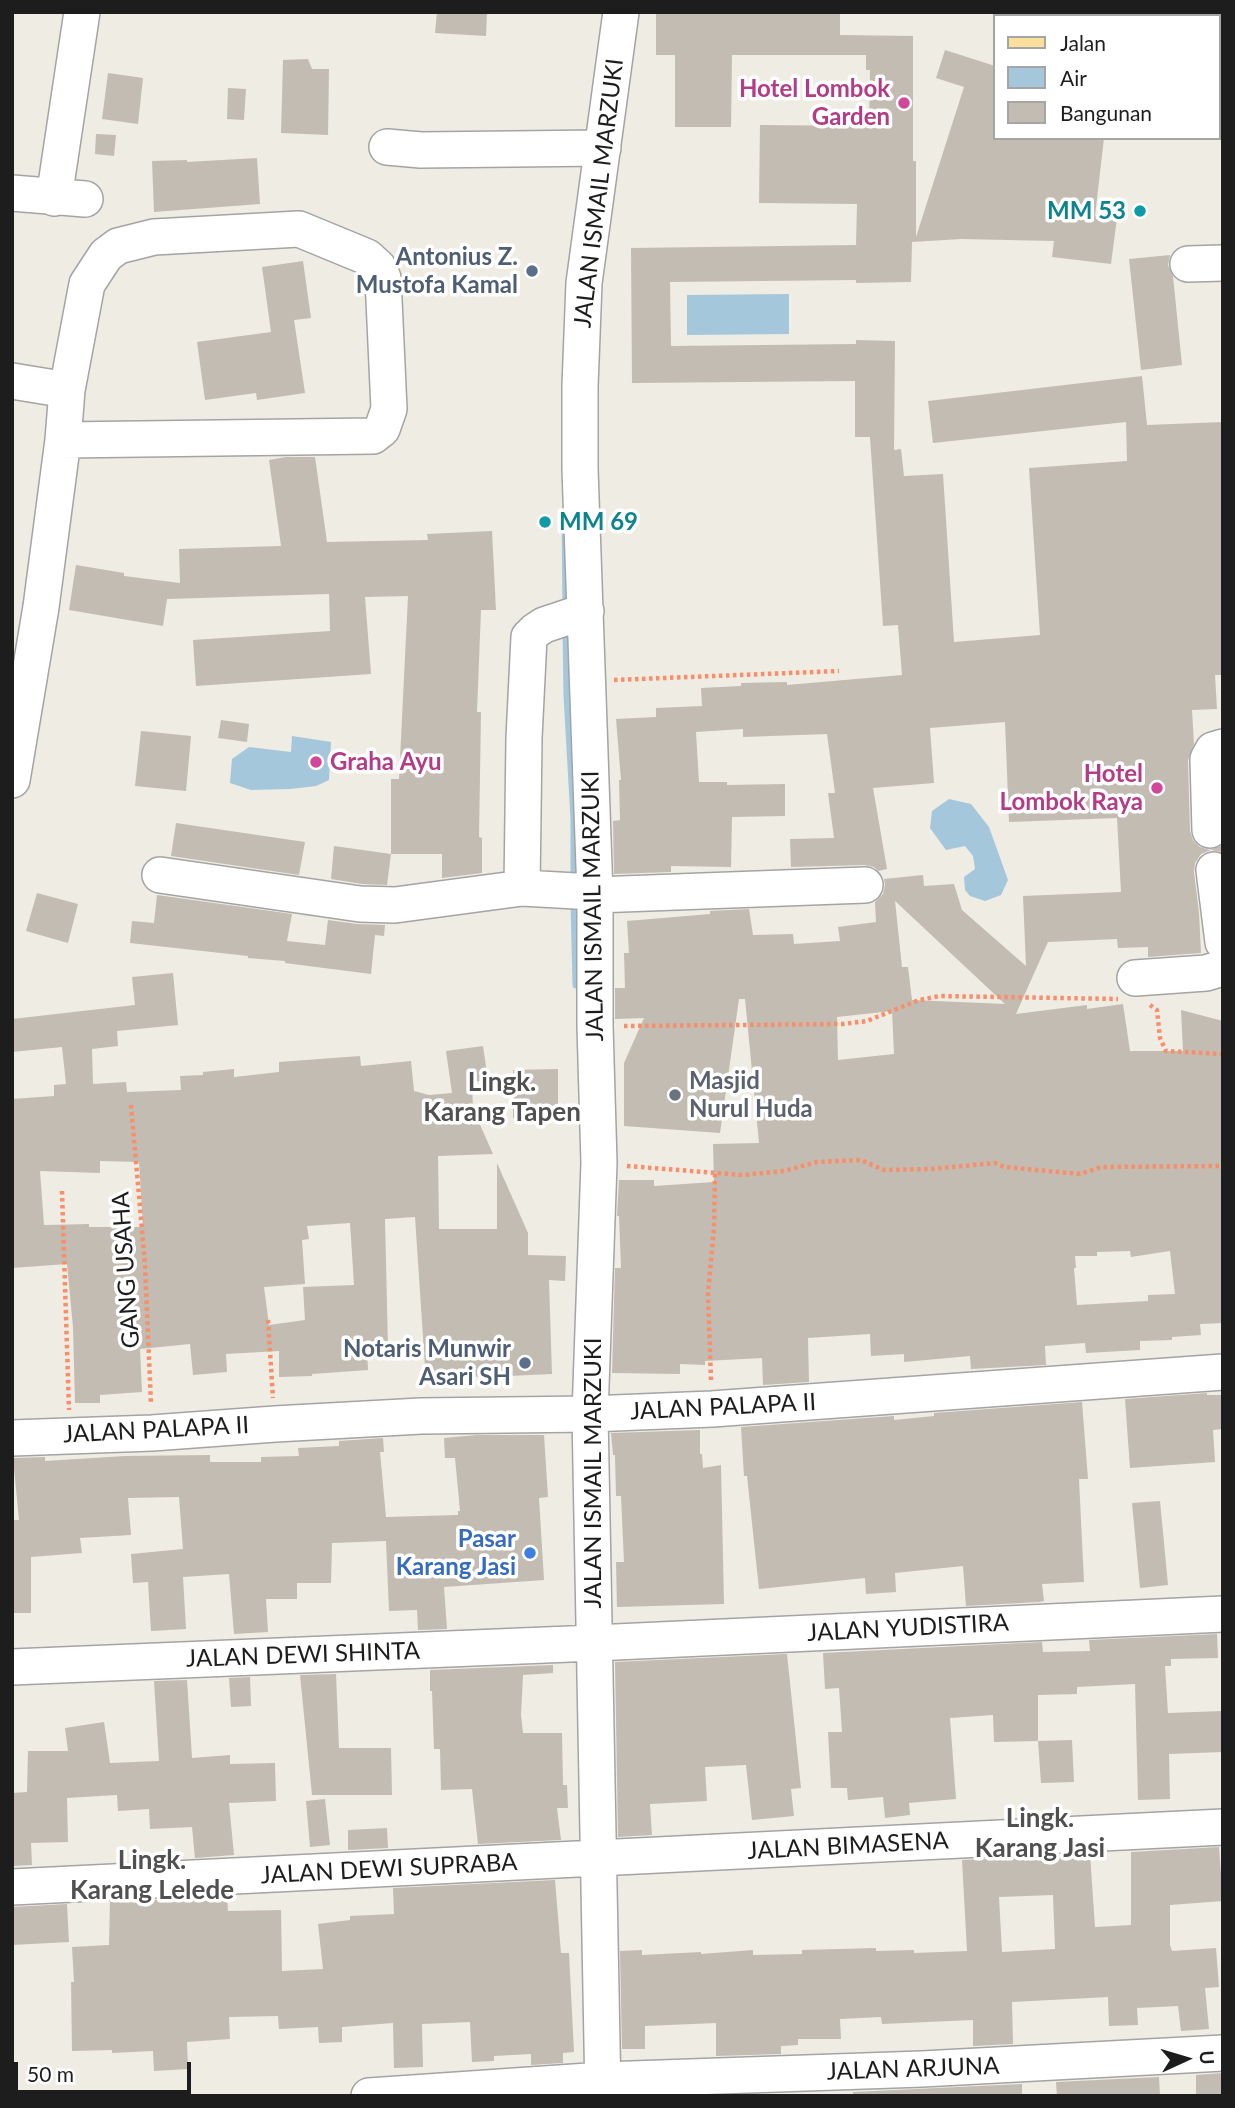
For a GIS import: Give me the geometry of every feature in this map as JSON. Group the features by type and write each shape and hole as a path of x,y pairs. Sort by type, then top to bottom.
{"street":[{"path":"12,193 70,199 82,12"},
{"name":"JALAN ISMAIL MARZUKI","path":"603,2088 590,1414 599,1163 595,1026 569,891 588,681 567,617 580,469 584,283 621,12"},
{"path":"387,148 603,148"},
{"path":"12,780 26,605 63,440 67,390 87,284 106,254 118,246 154,237 299,229 367,257 378,267 383,278 389,409 382,429 373,436 63,440"},
{"path":"1188,264 1223,263"},
{"path":"12,381 67,390"},
{"path":"567,617 534,631 529,637 524,738 569,891"},
{"path":"1210,830 1208,759 1213,750 1223,747"},
{"path":"1214,870 1223,942"},
{"path":"160,875 360,904 394,905 569,891 865,884"},
{"path":"1134,994 1219,969 1223,965"},
{"name":"JALAN PALAPA II","path":"12,1438 152,1433 275,1423 421,1416 712,1409 1223,1372"},
{"name":"JALAN YUDISTIRA","path":"594,1643 1223,1614"},
{"name":"JALAN DEWI SHINTA","path":"12,1667 594,1643"},
{"name":"JALAN BIMASENA","path":"598,1859 1223,1826"},
{"name":"JALAN DEWI SUPRABA","path":"12,1887 598,1859"},
{"name":"JALAN ARJUNA","path":"369,2096 603,2088 1223,2053"}],"path":[{"path":"588,681 839,671"},
{"path":"595,1026 843,1024 867,1021 919,1000 940,996 1134,994 1157,1010 1160,1038 1166,1051 1223,1054"},
{"name":"GANG USAHA","path":"131,1105 145,1264 152,1433"},
{"path":"599,1163 743,1175 784,1171 817,1163 861,1160 884,1170 995,1163 1004,1167 1080,1174 1101,1167 1223,1166"},
{"path":"712,1409 708,1293 714,1228 715,1174"},
{"path":"62,1191 70,1436"},
{"path":"268,1320 275,1423"}],"water":[{"path":"789,294 789,334 687,335 687,295"},
{"path":"292,736 331,742 329,780 316,786 290,789 251,790 230,783 232,759 249,747 291,752"},
{"path":"949,799 971,804 989,827 1008,880 1001,895 985,901 970,896 965,890 964,877 975,869 973,856 965,846 946,850 930,828 932,811"}],"building":[{"path":"437,12 487,12 486,36 435,33"},
{"path":"656,12 840,12 840,35 913,36 916,237 964,87 936,78 945,50 993,65 993,140 1104,140 1095,216 1117,218 1111,264 1052,257 1054,241 961,239 912,242 911,282 670,282 671,346 856,344 856,340 895,341 894,450 901,449 904,476 943,474 954,642 1040,635 1029,468 1127,461 1126,422 933,443 928,401 1142,376 1147,425 1223,422 1223,675 1215,675 1217,709 1192,710 1194,744 1188,760 1190,831 1193,840 1200,847 1210,850 1223,845 1223,852 1211,850 1201,854 1195,863 1201,953 1148,957 1148,947 1118,948 1117,939 1048,942 1016,1014 1087,1005 1087,1009 1123,1004 1130,1051 1183,1051 1181,1010 1223,1021 1223,1323 1200,1324 1201,1335 1172,1337 1172,1340 1140,1341 1140,1350 1086,1353 1085,1343 1045,1346 1046,1365 971,1369 970,1356 904,1362 904,1354 871,1356 870,1334 808,1338 809,1382 763,1385 762,1358 705,1361 705,1365 680,1364 680,1374 612,1373 615,1268 621,1268 617,1216 619,1180 654,1180 654,1186 714,1182 713,1144 759,1143 745,999 739,999 720,1133 624,1126 624,1063 644,1018 615,1019 615,988 625,988 624,953 629,953 627,921 749,909 753,935 793,934 794,944 840,941 838,927 876,922 875,902 883,894 884,879 923,875 924,886 954,884 962,910 1026,966 1023,896 1121,892 1117,818 1009,822 1005,722 930,728 934,783 873,788 887,869 878,871 874,867 864,865 791,867 790,839 834,838 828,793 835,793 827,734 743,737 743,729 696,732 699,782 727,782 727,785 785,784 785,816 732,817 731,867 671,866 671,872 614,874 613,821 620,820 621,780 616,719 656,717 656,708 702,706 701,688 741,686 741,683 787,682 787,685 902,675 898,625 883,626 870,437 855,437 855,381 632,383 631,248 856,245 857,204 759,203 760,125 869,126 870,70 866,70 866,55 732,55 731,127 675,127 675,55 656,55","holes":["895,901 1005,1004 912,1000 908,967 902,967","892,1011 894,1054 838,1060 837,1017","1130,1251 1131,1257 1170,1251 1175,1294 1148,1295 1148,1301 1077,1305 1075,1256"]},
{"path":"308,59 312,69 329,69 328,135 281,133 283,60"},
{"path":"108,73 143,78 138,124 102,119"},
{"path":"228,88 246,89 244,120 227,119"},
{"path":"96,134 116,135 114,156 95,154"},
{"path":"257,158 260,204 154,212 152,161"},
{"path":"1170,255 1168,265 1173,276 1182,365 1141,370 1129,259"},
{"path":"303,261 311,318 294,320 305,393 257,400 256,393 205,400 197,342 271,332 262,267"},
{"path":"315,457 327,542 428,540 427,534 492,531 496,610 481,610 477,712 481,712 479,837 482,838 482,873 442,878 442,854 391,854 391,779 399,779 408,596 365,597 371,674 196,686 193,640 330,631 329,594 167,599 163,626 69,610 76,565 124,573 124,576 180,583 179,549 281,546 269,460"},
{"path":"221,720 249,724 247,742 218,738"},
{"path":"141,731 191,736 186,791 135,786"},
{"path":"176,823 305,842 299,875 171,856"},
{"path":"334,846 391,854 387,885 331,879"},
{"path":"37,893 78,904 68,943 26,931"},
{"path":"157,895 292,914 287,941 325,945 328,920 385,925 384,936 375,935 371,974 248,956 130,943 132,921 154,923"},
{"path":"173,973 178,1025 117,1031 118,1046 92,1049 93,1084 126,1082 127,1092 181,1090 180,1076 234,1069 234,1077 279,1072 279,1062 360,1056 361,1066 411,1061 414,1091 429,1095 452,1093 446,1051 483,1046 488,1080 472,1082 473,1109 493,1154 438,1156 439,1229 497,1229 497,1163 528,1233 528,1255 566,1256 565,1281 549,1280 552,1374 486,1377 448,1375 448,1381 426,1382 415,1217 385,1219 388,1348 367,1349 368,1370 279,1377 279,1351 226,1354 227,1372 193,1375 190,1344 140,1349 142,1392 100,1395 100,1403 75,1403 73,1327 67,1264 12,1268 12,1099 54,1096 54,1085 66,1084 62,1047 12,1052 12,1019 135,1005 132,977","holes":["100,1161 139,1162 143,1227 44,1225 40,1171 100,1173","350,1223 354,1285 303,1287 305,1320 269,1325 264,1287 305,1284 302,1240 309,1239 307,1226"]},
{"path":"558,1069 558,1117 513,1118 513,1070"},
{"path":"1207,1393 1223,1395 1223,1429 1213,1430 1215,1462 1130,1468 1125,1399"},
{"path":"1082,1402 1088,1479 1079,1479 1084,1582 1042,1584 1044,1601 966,1606 963,1566 895,1573 896,1592 866,1594 865,1578 759,1589 747,1476 744,1476 741,1427 894,1416 894,1420 934,1416 934,1413"},
{"path":"700,1430 703,1468 721,1465 724,1604 617,1607 616,1562 624,1562 621,1496 616,1496 615,1455 611,1433"},
{"path":"544,1435 548,1497 539,1498 544,1580 444,1587 447,1629 418,1630 417,1610 389,1611 386,1541 332,1543 331,1583 297,1583 297,1599 266,1599 268,1632 234,1634 229,1574 183,1577 186,1629 151,1631 148,1582 133,1583 131,1554 183,1549 179,1497 128,1498 131,1535 80,1538 82,1553 31,1557 31,1613 12,1613 12,1520 19,1520 13,1458 45,1457 45,1461 210,1455 210,1462 261,1462 261,1457 299,1456 298,1448 339,1446 339,1441 383,1438 384,1452 380,1452 386,1517 458,1515 460,1511 455,1458 445,1458 444,1438"},
{"path":"1160,1501 1168,1585 1140,1588 1132,1503"},
{"path":"1217,1634 1218,1658 1171,1659 1171,1666 1165,1666 1168,1713 1223,1711 1223,1752 1169,1754 1170,1799 1138,1800 1135,1684 1077,1687 1077,1694 1038,1695 1038,1741 994,1742 993,1715 950,1718 956,1799 909,1803 910,1815 885,1818 883,1797 848,1800 847,1788 831,1788 828,1732 842,1732 839,1688 825,1689 823,1653 1042,1642 1043,1652 1090,1651 1089,1640"},
{"path":"787,1654 801,1788 791,1789 794,1816 752,1820 746,1765 705,1767 707,1801 650,1804 652,1835 618,1837 615,1662"},
{"path":"553,1665 553,1673 523,1675 521,1715 523,1733 562,1733 563,1785 567,1785 568,1808 557,1808 561,1840 478,1844 472,1789 441,1790 440,1749 434,1749 430,1670"},
{"path":"336,1674 339,1748 391,1748 392,1795 312,1795 300,1675"},
{"path":"250,1677 251,1706 231,1707 229,1678"},
{"path":"187,1680 192,1758 230,1755 230,1764 275,1763 276,1801 229,1803 234,1855 195,1858 192,1827 150,1829 149,1809 118,1811 117,1795 67,1798 68,1842 31,1843 32,1865 12,1866 12,1793 27,1792 28,1751 68,1751 65,1728 104,1722 110,1763 159,1761 154,1681"},
{"path":"1072,1740 1074,1782 1041,1783 1038,1741"},
{"path":"325,1799 330,1845 310,1847 306,1801"},
{"path":"387,1828 388,1848 348,1850 348,1830"},
{"path":"1219,1847 1223,1901 1170,1905 1172,1951 1216,1948 1219,1987 1205,1988 1209,2029 1181,2031 1178,2006 1137,2008 1138,2025 1109,2026 1108,1997 1012,2002 1013,2044 973,2046 973,2020 882,2024 881,2017 840,2019 841,2039 798,2039 798,2045 781,2046 781,2054 716,2056 716,2023 645,2026 645,2049 622,2049 620,1951 642,1950 642,1955 753,1950 753,1955 802,1954 802,1950 876,1948 876,1951 914,1950 914,1953 967,1951 962,1860 1090,1854 1095,1927 1131,1925 1131,1852","holes":["1053,1895 1055,1949 1002,1952 999,1897"]},
{"path":"555,1880 561,1953 569,1953 574,2052 563,2053 563,2063 531,2065 531,2054 494,2056 494,2061 472,2062 470,2022 422,2024 423,2067 394,2068 393,2023 342,2027 342,2042 319,2043 318,2027 279,2029 278,2016 229,2017 230,2039 187,2042 188,2069 154,2071 153,2051 72,2051 72,1947 109,1945 110,1902 227,1897 228,1911 281,1910 282,1971 323,1969 318,1924 350,1920 350,1916 394,1914 393,1888"},
{"path":"67,1904 69,1942 12,1945 12,1907"},
{"path":"1223,2073 1223,2096 1196,2096 1196,2075"},
{"path":"1159,2077 1160,2096 1057,2096 1056,2082"},
{"path":"1022,2084 1022,2096 853,2096 853,2092"}],"waterway":[{"path":"565,517 566,607"},
{"path":"566,629 574,883"},
{"path":"574,902 576,985"}],"place":[{"name":"Hotel Lombok Garden","path":"904,103"},
{"name":"MM 53","path":"1140,211"},
{"name":"Antonius Z. Mustofa Kamal","path":"532,271"},
{"name":"MM 69","path":"545,522"},
{"name":"Graha Ayu","path":"316,762"},
{"name":"Hotel Lombok Raya","path":"1157,788"},
{"name":"Masjid Nurul Huda","path":"675,1095"},
{"name":"Notaris Munwir Asari SH","path":"525,1363"},
{"name":"Pasar Karang Jasi","path":"530,1553"}],"district":[{"name":"Lingk. Karang Tapen","path":"502,1098"},
{"name":"Lingk. Karang Jasi","path":"1040,1834"},
{"name":"Lingk. Karang Lelede","path":"152,1876"}]}
